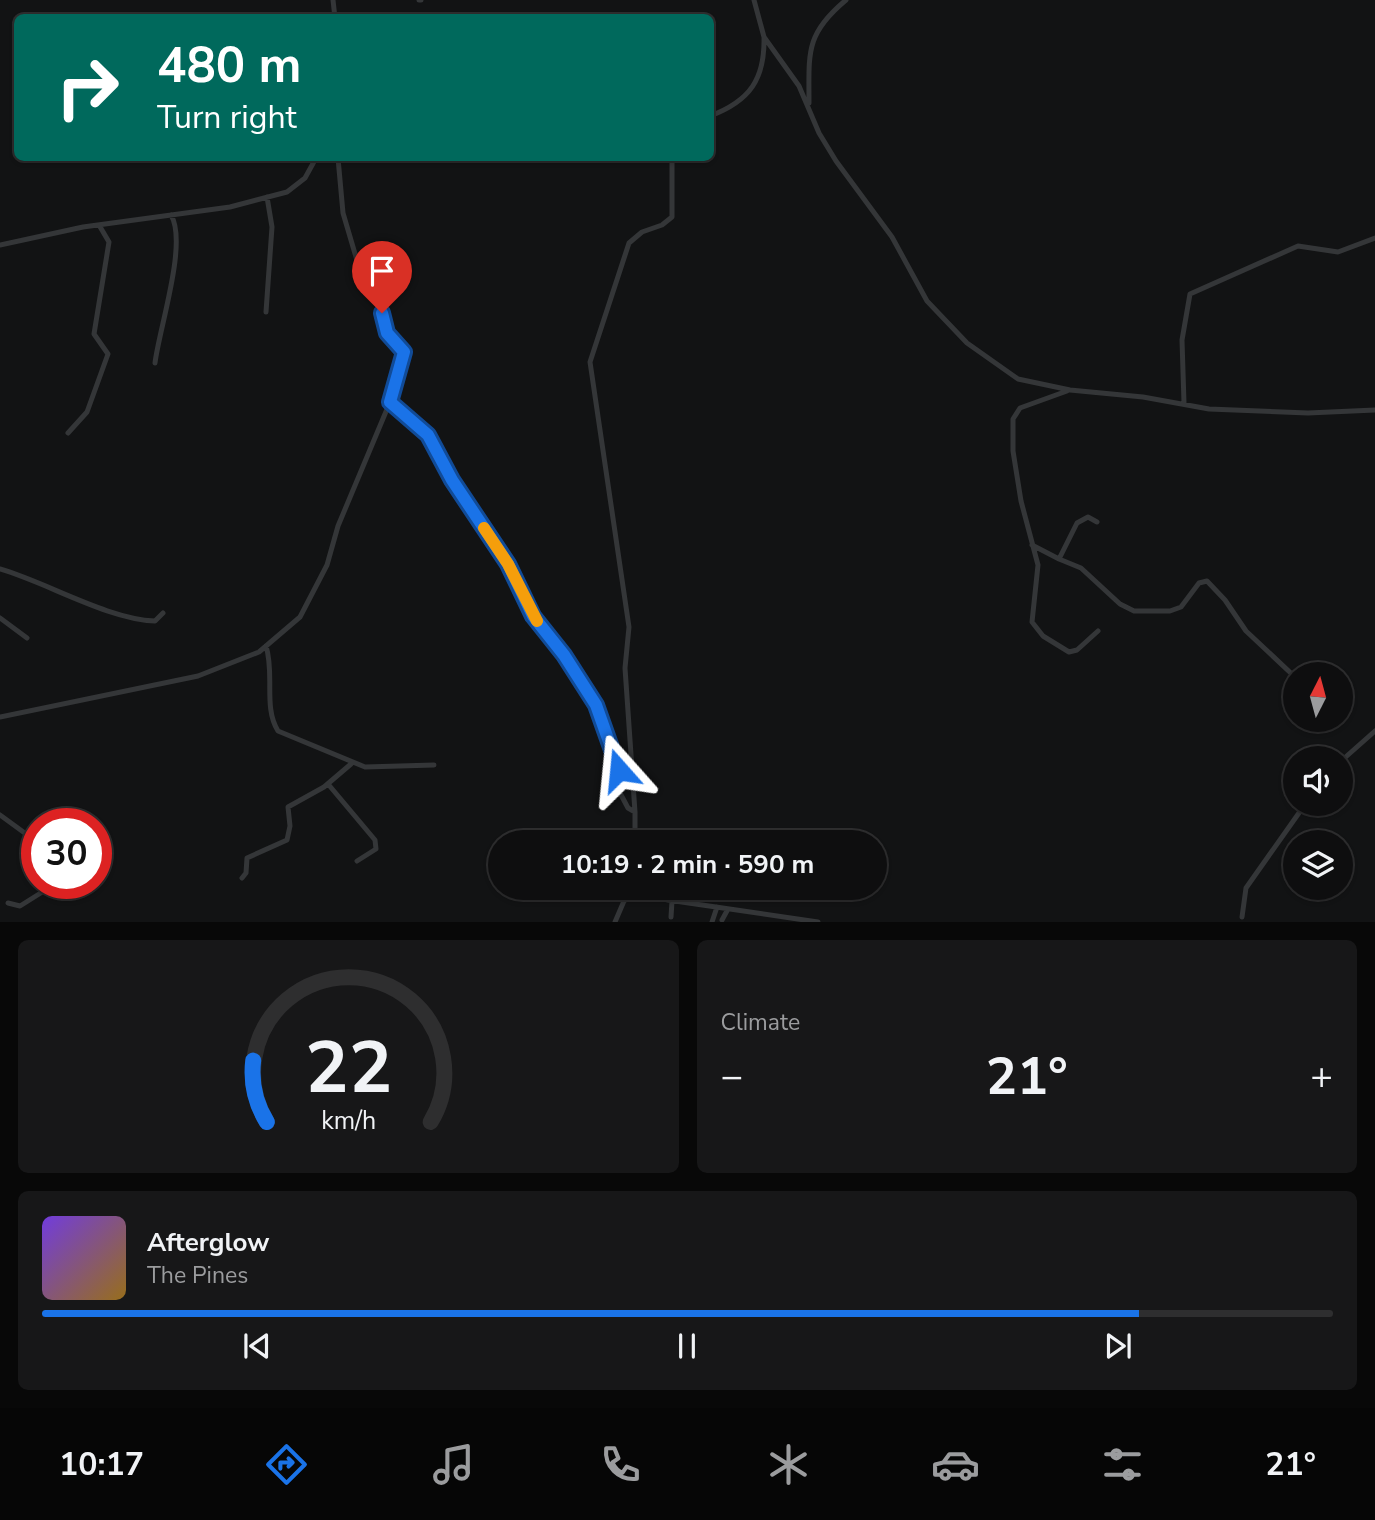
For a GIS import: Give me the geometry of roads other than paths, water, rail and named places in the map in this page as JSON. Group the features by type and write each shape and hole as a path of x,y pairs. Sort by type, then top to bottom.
{"street":[{"path":"714,114 733,107 754,85 764,60 764,37 754,0"},
{"path":"809,106 809,61 815,33 825,17 846,0"},
{"path":"764,37 799,86 824,142 892,237 927,301 967,343 1018,379 1070,390 1184,403 1209,409 1308,412 1375,410"},
{"path":"0,245 99,225 230,207 287,192 298,186 310,172 315,161"},
{"path":"0,717 198,676 259,652 300,617 327,565 338,526 390,402 404,352 387,333 379,297 361,274 343,214 338,161"},
{"path":"635,830 625,668 629,628 590,362 629,243 642,232 662,225 672,217 672,161"},
{"path":"266,312 272,228 267,197"},
{"path":"155,363 174,266 176,226 171,215"},
{"path":"68,433 87,412 108,354 94,334 109,242 99,225"},
{"path":"1184,403 1182,340 1191,294 1298,246 1338,252 1375,238"},
{"path":"1070,390 1029,403 1020,408 1013,419 1015,468 1039,577 1032,616 1035,628 1060,649 1072,653 1098,631"},
{"path":"390,402 428,435 452,480 508,564 533,616 564,655 596,705 618,762 619,791 628,808 635,811"},
{"path":"1059,559 1077,523 1088,517 1097,522"},
{"path":"1032,545 1081,568 1120,604 1134,611 1170,611 1181,607 1199,583 1208,581 1246,631 1283,666"},
{"path":"0,569 32,578 126,616 155,621 163,613"},
{"path":"0,618 27,638"},
{"path":"266,646 270,658 271,715 278,732 365,768 434,765"},
{"path":"1353,750 1375,731"},
{"path":"242,878 246,873 247,858 287,840 290,826 288,807 328,784 351,764"},
{"path":"328,784 375,841 376,849 357,861"},
{"path":"0,815 21,830"},
{"path":"1242,917 1246,888 1297,816"},
{"path":"8,903 20,906 31,899"},
{"path":"615,922 625,900"},
{"path":"667,900 818,922"},
{"path":"671,916 672,901"},
{"path":"712,922 717,907"},
{"path":"722,920 728,909"}]}
